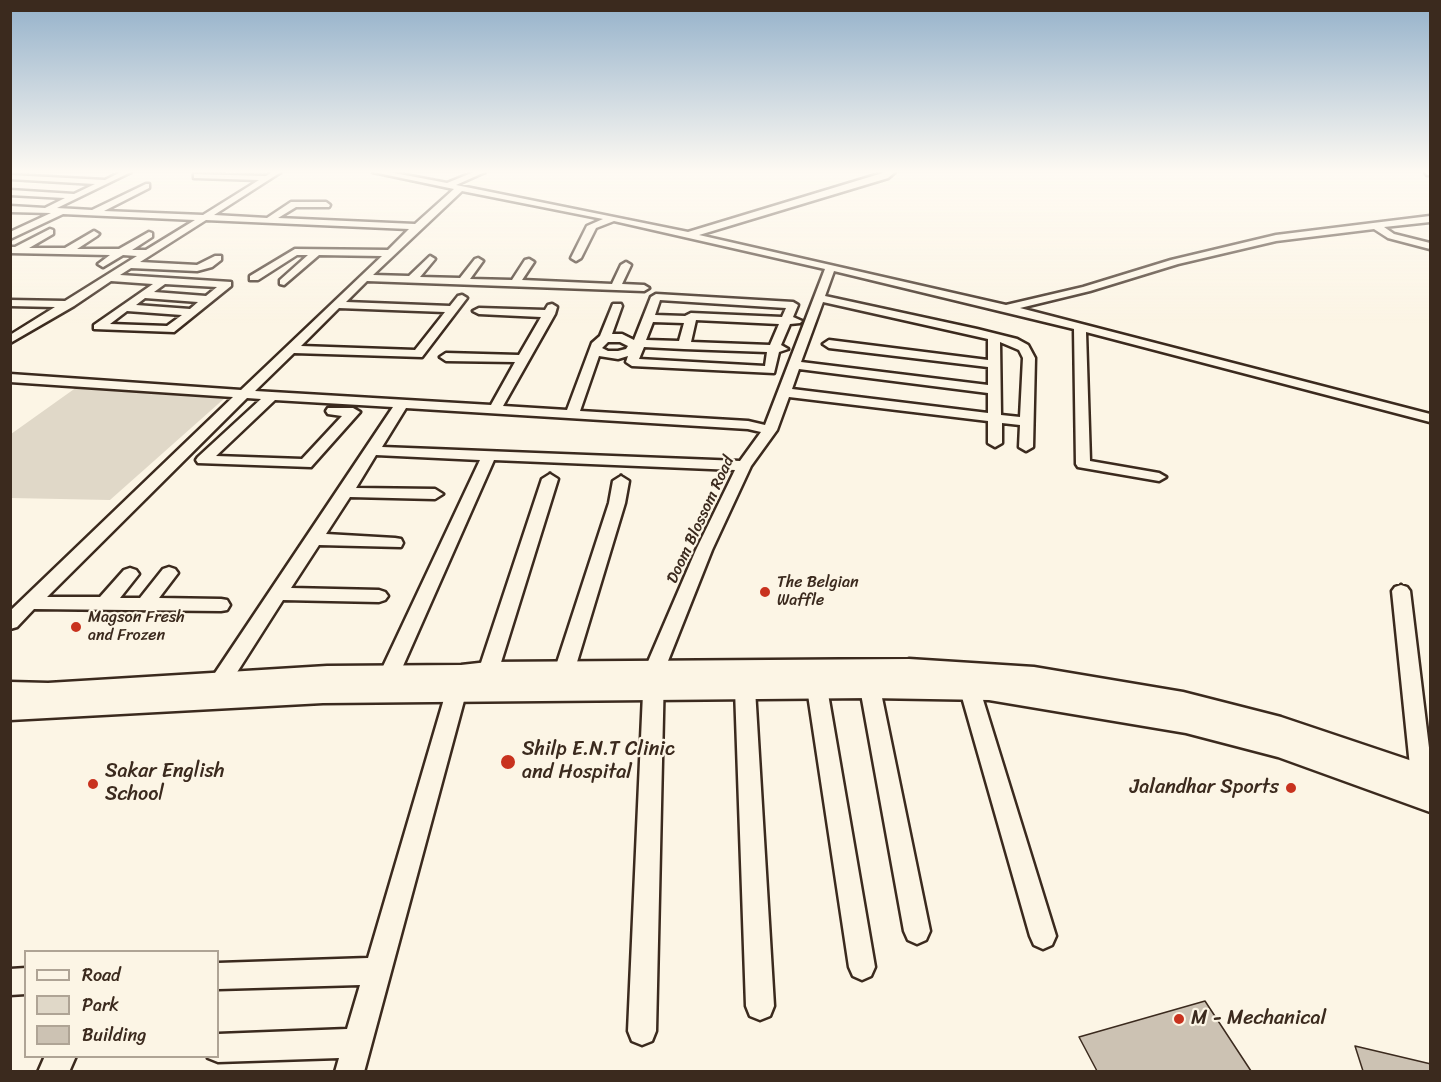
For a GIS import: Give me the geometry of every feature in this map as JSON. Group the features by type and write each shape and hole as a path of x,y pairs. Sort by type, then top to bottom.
{"main road":[{"path":"10,692 216,690 323,693 459,684 654,680 909,669 1197,724 1323,760 1428,785"},
{"path":"10,709 389,675 459,684 488,672 564,672 745,689 981,684"}],"street":[{"path":"10,236 38,222"},
{"path":"10,340 196,222"},
{"path":"335,222 417,227"},
{"path":"10,622 422,222"},
{"path":"576,258 592,226 602,222"},
{"path":"634,222 1080,326 1431,417"},
{"path":"688,235 730,222"},
{"path":"1006,308 1086,289 1174,262 1276,238 1396,222"},
{"path":"1374,225 1391,236 1431,246"},
{"path":"14,250 50,232"},
{"path":"67,251 94,234"},
{"path":"103,264 149,235"},
{"path":"14,250 150,253"},
{"path":"284,282 318,251"},
{"path":"254,278 296,252 390,253"},
{"path":"130,265 197,268 218,258"},
{"path":"412,279 430,259"},
{"path":"463,281 478,261"},
{"path":"515,283 529,262"},
{"path":"616,286 626,265"},
{"name":"Doom Blossom Road","path":"654,680 704,550 744,466 770,430 830,269"},
{"path":"109,278 227,284 170,330 98,327 163,281"},
{"path":"366,278 515,283 568,280 644,288"},
{"path":"143,295 208,299"},
{"path":"656,297 793,305 774,349 770,370 632,362 648,318 656,297"},
{"path":"408,368 462,298"},
{"path":"819,298 994,337 1024,348 1029,358 1026,447"},
{"path":"10,303 70,304"},
{"path":"338,305 449,309 452,311"},
{"path":"572,415 598,343 605,338 617,306"},
{"path":"126,308 192,312"},
{"path":"479,311 550,310 494,411"},
{"path":"684,345 691,316 810,322"},
{"path":"648,318 690,320"},
{"path":"1080,326 1083,464 1159,477"},
{"path":"994,337 995,443"},
{"path":"597,350 605,354 618,355 631,352 635,345 622,338 605,338"},
{"path":"639,343 800,350"},
{"path":"830,344 994,364"},
{"path":"291,349 418,354"},
{"path":"446,357 524,359"},
{"path":"794,365 994,390"},
{"path":"10,378 748,426 770,430"},
{"path":"784,392 1026,422"},
{"path":"272,396 203,460 306,464 353,412 324,411 331,400"},
{"path":"216,690 402,404"},
{"path":"372,451 744,466"},
{"path":"389,675 490,454"},
{"path":"488,672 550,479"},
{"path":"564,672 617,503 621,481"},
{"path":"345,492 435,494"},
{"path":"313,539 395,543"},
{"path":"145,604 169,573"},
{"path":"104,604 130,574"},
{"path":"1401,591 1428,785"},
{"path":"277,594 379,596"},
{"path":"31,603 221,606"},
{"path":"642,1031 654,680"},
{"path":"349,1071 459,684"},
{"path":"981,684 1043,936"},
{"path":"817,688 862,967"},
{"path":"870,688 917,932"},
{"path":"745,689 760,1006"},
{"path":"219,976 377,971"},
{"path":"219,1048 357,1043"},
{"path":"52,1071 61,1058"}],"green space":[{"path":"77,387 226,397 110,500 11,498 11,434"}],"building":[{"name":"M - Mechanical","path":"1205,1001 1251,1071 1097,1071 1079,1037"},
{"path":"1355,1046 1431,1064 1431,1071 1363,1071"}],"place":[{"name":"The Belgian Waffle","path":"765,592"},
{"name":"Magson Fresh and Frozen","path":"76,627"},
{"name":"Shilp E.N.T Clinic and Hospital","path":"508,762"},
{"name":"Sakar English School","path":"93,784"},
{"name":"Jalandhar Sports","path":"1291,788"},
{"name":"M - Mechanical","path":"1179,1019"}]}
